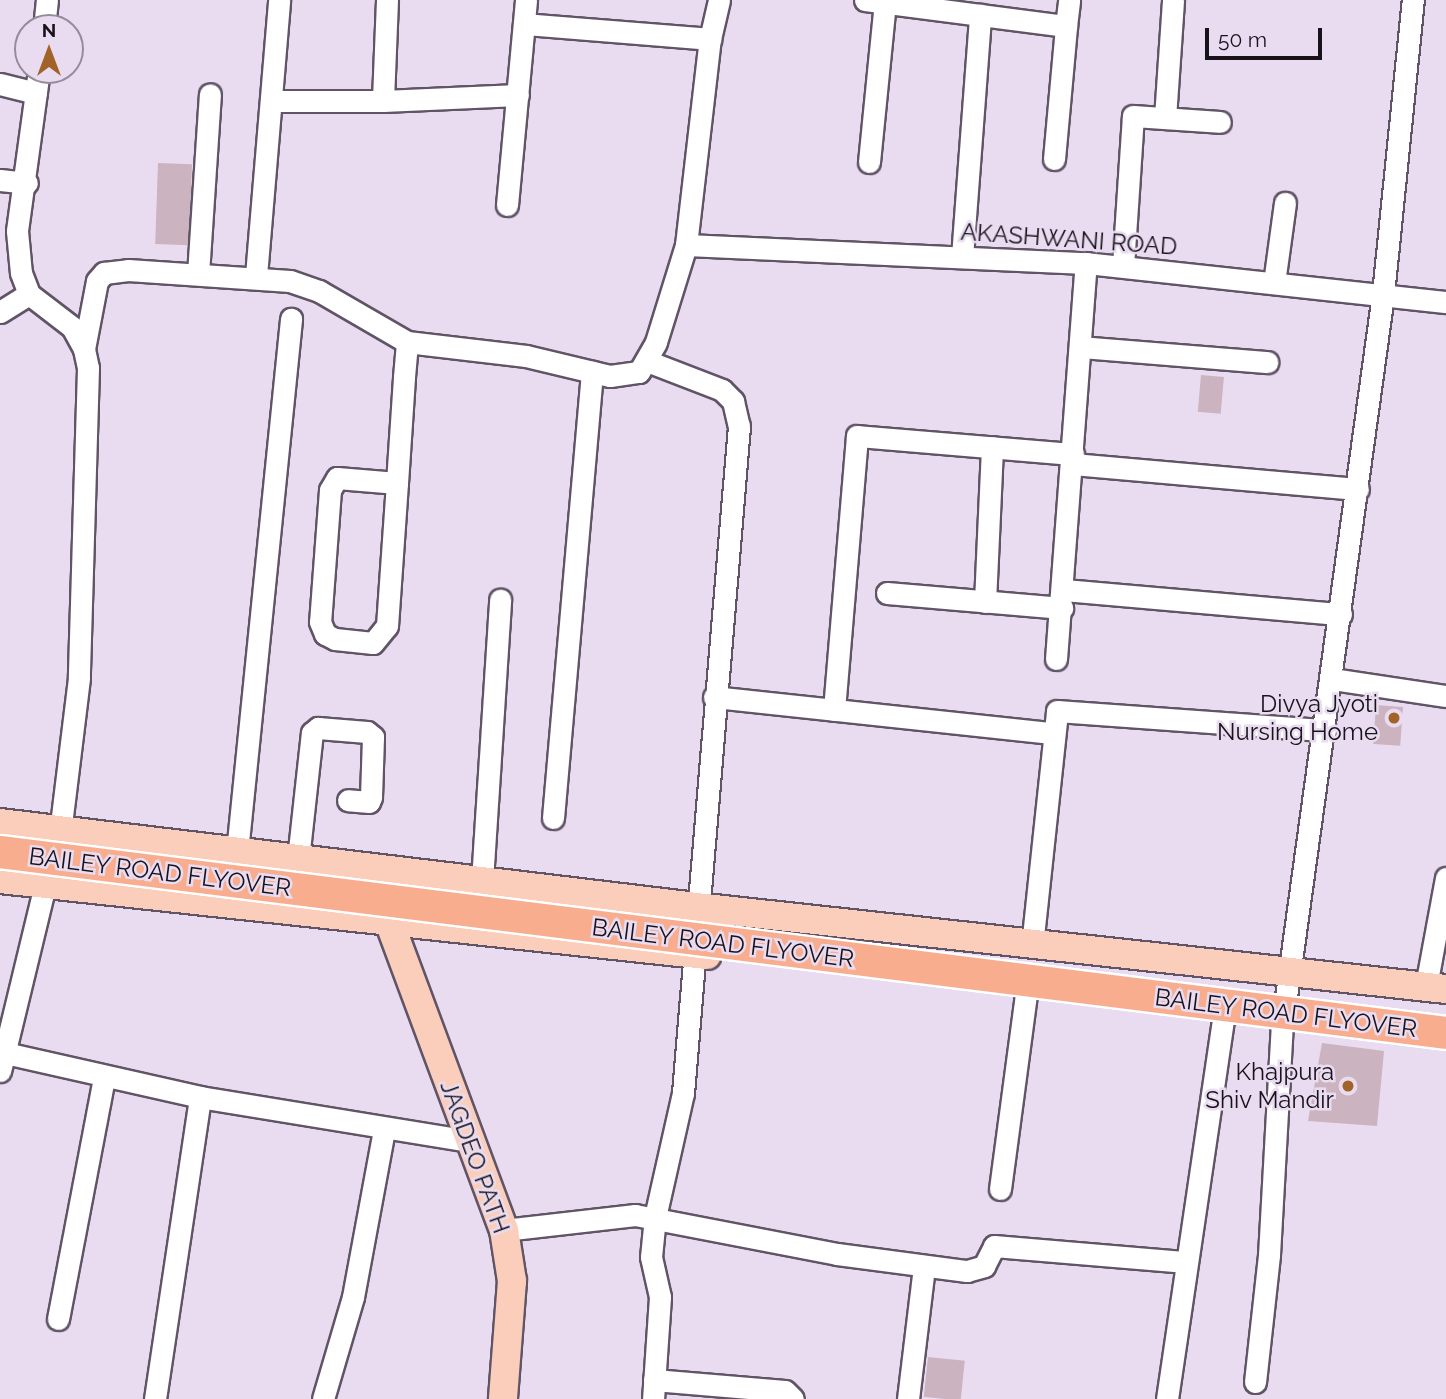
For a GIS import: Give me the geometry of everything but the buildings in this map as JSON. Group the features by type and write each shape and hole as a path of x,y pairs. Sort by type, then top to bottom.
{"highway":[{"name":"BAILEY ROAD FLYOVER","path":"0,836 1446,1013"},
{"name":"BAILEY ROAD FLYOVER","path":"0,852 1446,1033"}],"main road":[{"path":"0,823 1032,946 1436,987"},
{"path":"311,861 315,915"},
{"path":"426,928 432,875"},
{"path":"0,879 426,928 691,954 1446,1045"},
{"name":"JAGDEO PATH","path":"390,924 504,1230 512,1281 503,1399"}],"street":[{"path":"256,276 279,0"},
{"path":"383,101 387,0"},
{"path":"507,205 526,0"},
{"path":"470,1141 384,1130 3,1062 44,885 63,831 79,678 85,349 94,290 104,273 256,276 319,291 407,342 526,356 592,372 630,375 647,361 686,245 710,39 719,0"},
{"path":"1054,159 1069,0"},
{"path":"1165,118 1173,0"},
{"path":"1255,1382 1269,1255 1282,1026 1293,971 1383,294 1413,0"},
{"path":"869,163 875,1 910,3 1066,26"},
{"path":"962,257 980,15"},
{"path":"524,24 710,39"},
{"path":"0,84 36,93"},
{"path":"37,84 27,183 17,231 20,273 29,294 72,327 85,349"},
{"path":"198,274 210,94"},
{"path":"271,101 383,101 518,95"},
{"path":"1123,266 1133,116 1220,122"},
{"path":"0,180 27,183"},
{"path":"1274,283 1284,203"},
{"name":"AKASHWANI ROAD","path":"686,245 1086,263 1446,302"},
{"path":"1056,659 1063,599 1086,263"},
{"path":"0,312 29,294"},
{"path":"237,852 291,320"},
{"path":"397,483 337,478 330,490 320,622 325,634 335,639 373,643 387,626 407,342"},
{"path":"1080,347 1267,362"},
{"path":"647,361 722,390 733,401 739,426 691,954 683,1093 655,1217 651,1261 660,1297 653,1389 741,1393 785,1391 793,1399"},
{"path":"553,818 592,372"},
{"path":"834,710 857,436 992,447 1073,459 1358,489"},
{"path":"985,602 992,447"},
{"path":"887,593 985,602 1063,599 1341,614"},
{"path":"482,881 500,600"},
{"path":"1332,679 1446,696"},
{"path":"715,698 1053,733"},
{"path":"1032,946 1055,714 1060,710 1325,730"},
{"path":"311,861 313,733 318,728 367,732 373,737 372,797 369,802 348,800"},
{"path":"1436,987 1446,878"},
{"path":"1000,1189 1026,995"},
{"path":"1167,1399 1223,1019"},
{"path":"58,1319 104,1078"},
{"path":"155,1399 200,1097"},
{"path":"323,1399 353,1297 384,1130"},
{"path":"504,1230 588,1219 655,1217 837,1254 925,1266 976,1270 984,1266 993,1246 1186,1262"},
{"path":"908,1399 925,1266"}],"place":[{"name":"Divya Jyoti Nursing Home","path":"1394,718"},
{"name":"Khajpura Shiv Mandir","path":"1348,1086"}]}
